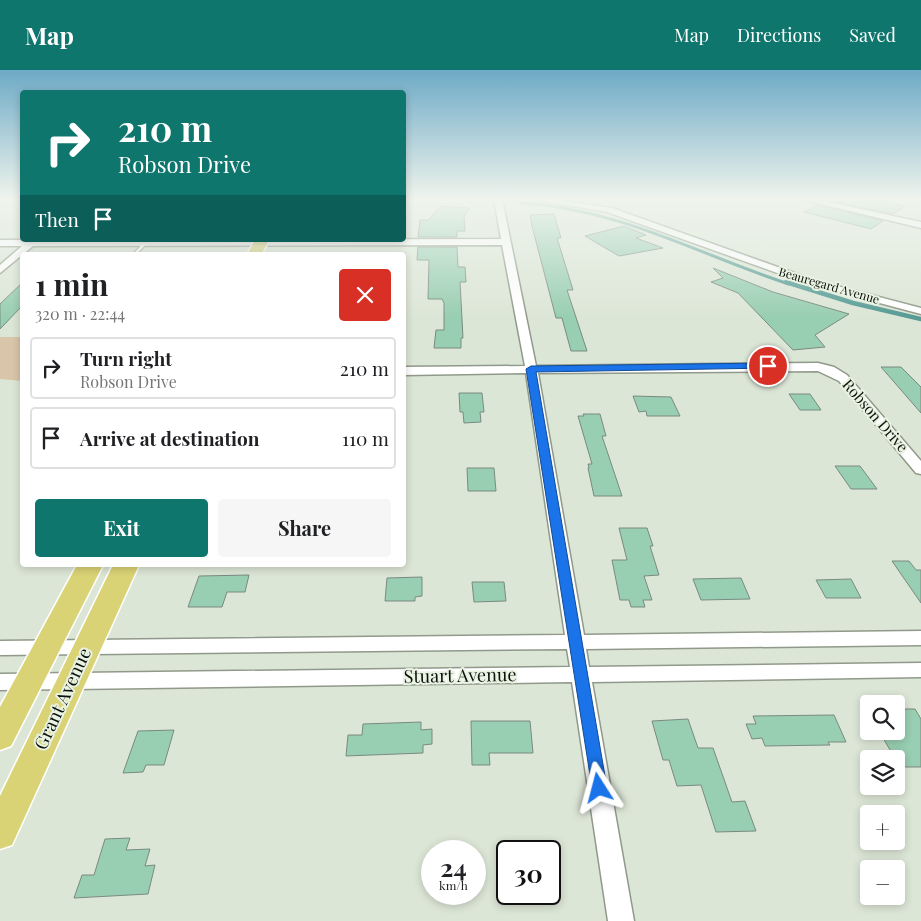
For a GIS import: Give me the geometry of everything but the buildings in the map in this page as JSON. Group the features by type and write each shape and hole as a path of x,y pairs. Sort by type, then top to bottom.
{"main road":[{"path":"257,252 268,242"},
{"path":"0,736 14,682 46,648 89,567"},
{"name":"Grant Avenue","path":"0,833 125,567"}],"street":[{"path":"505,239 531,369 620,921"},
{"name":"Beauregard Avenue","path":"689,239 802,279 921,311"},
{"path":"0,243 20,242"},
{"path":"20,252 32,242"},
{"path":"406,242 506,242"},
{"path":"0,270 20,252"},
{"name":"Robson Drive","path":"406,370 818,367 830,370 843,378 921,470"},
{"name":"Stuart Avenue","path":"0,648 921,638"},
{"name":"Stuart Avenue","path":"14,682 921,670"}],"lane":[{"path":"137,252 146,242"}],"shaded area":[{"path":"0,337 20,337 20,381 0,379"}],"waterway":[{"path":"670,239 789,284"},
{"path":"786,282 853,303 921,319"}],"route":[{"path":"599,788 531,369 768,366"}]}
